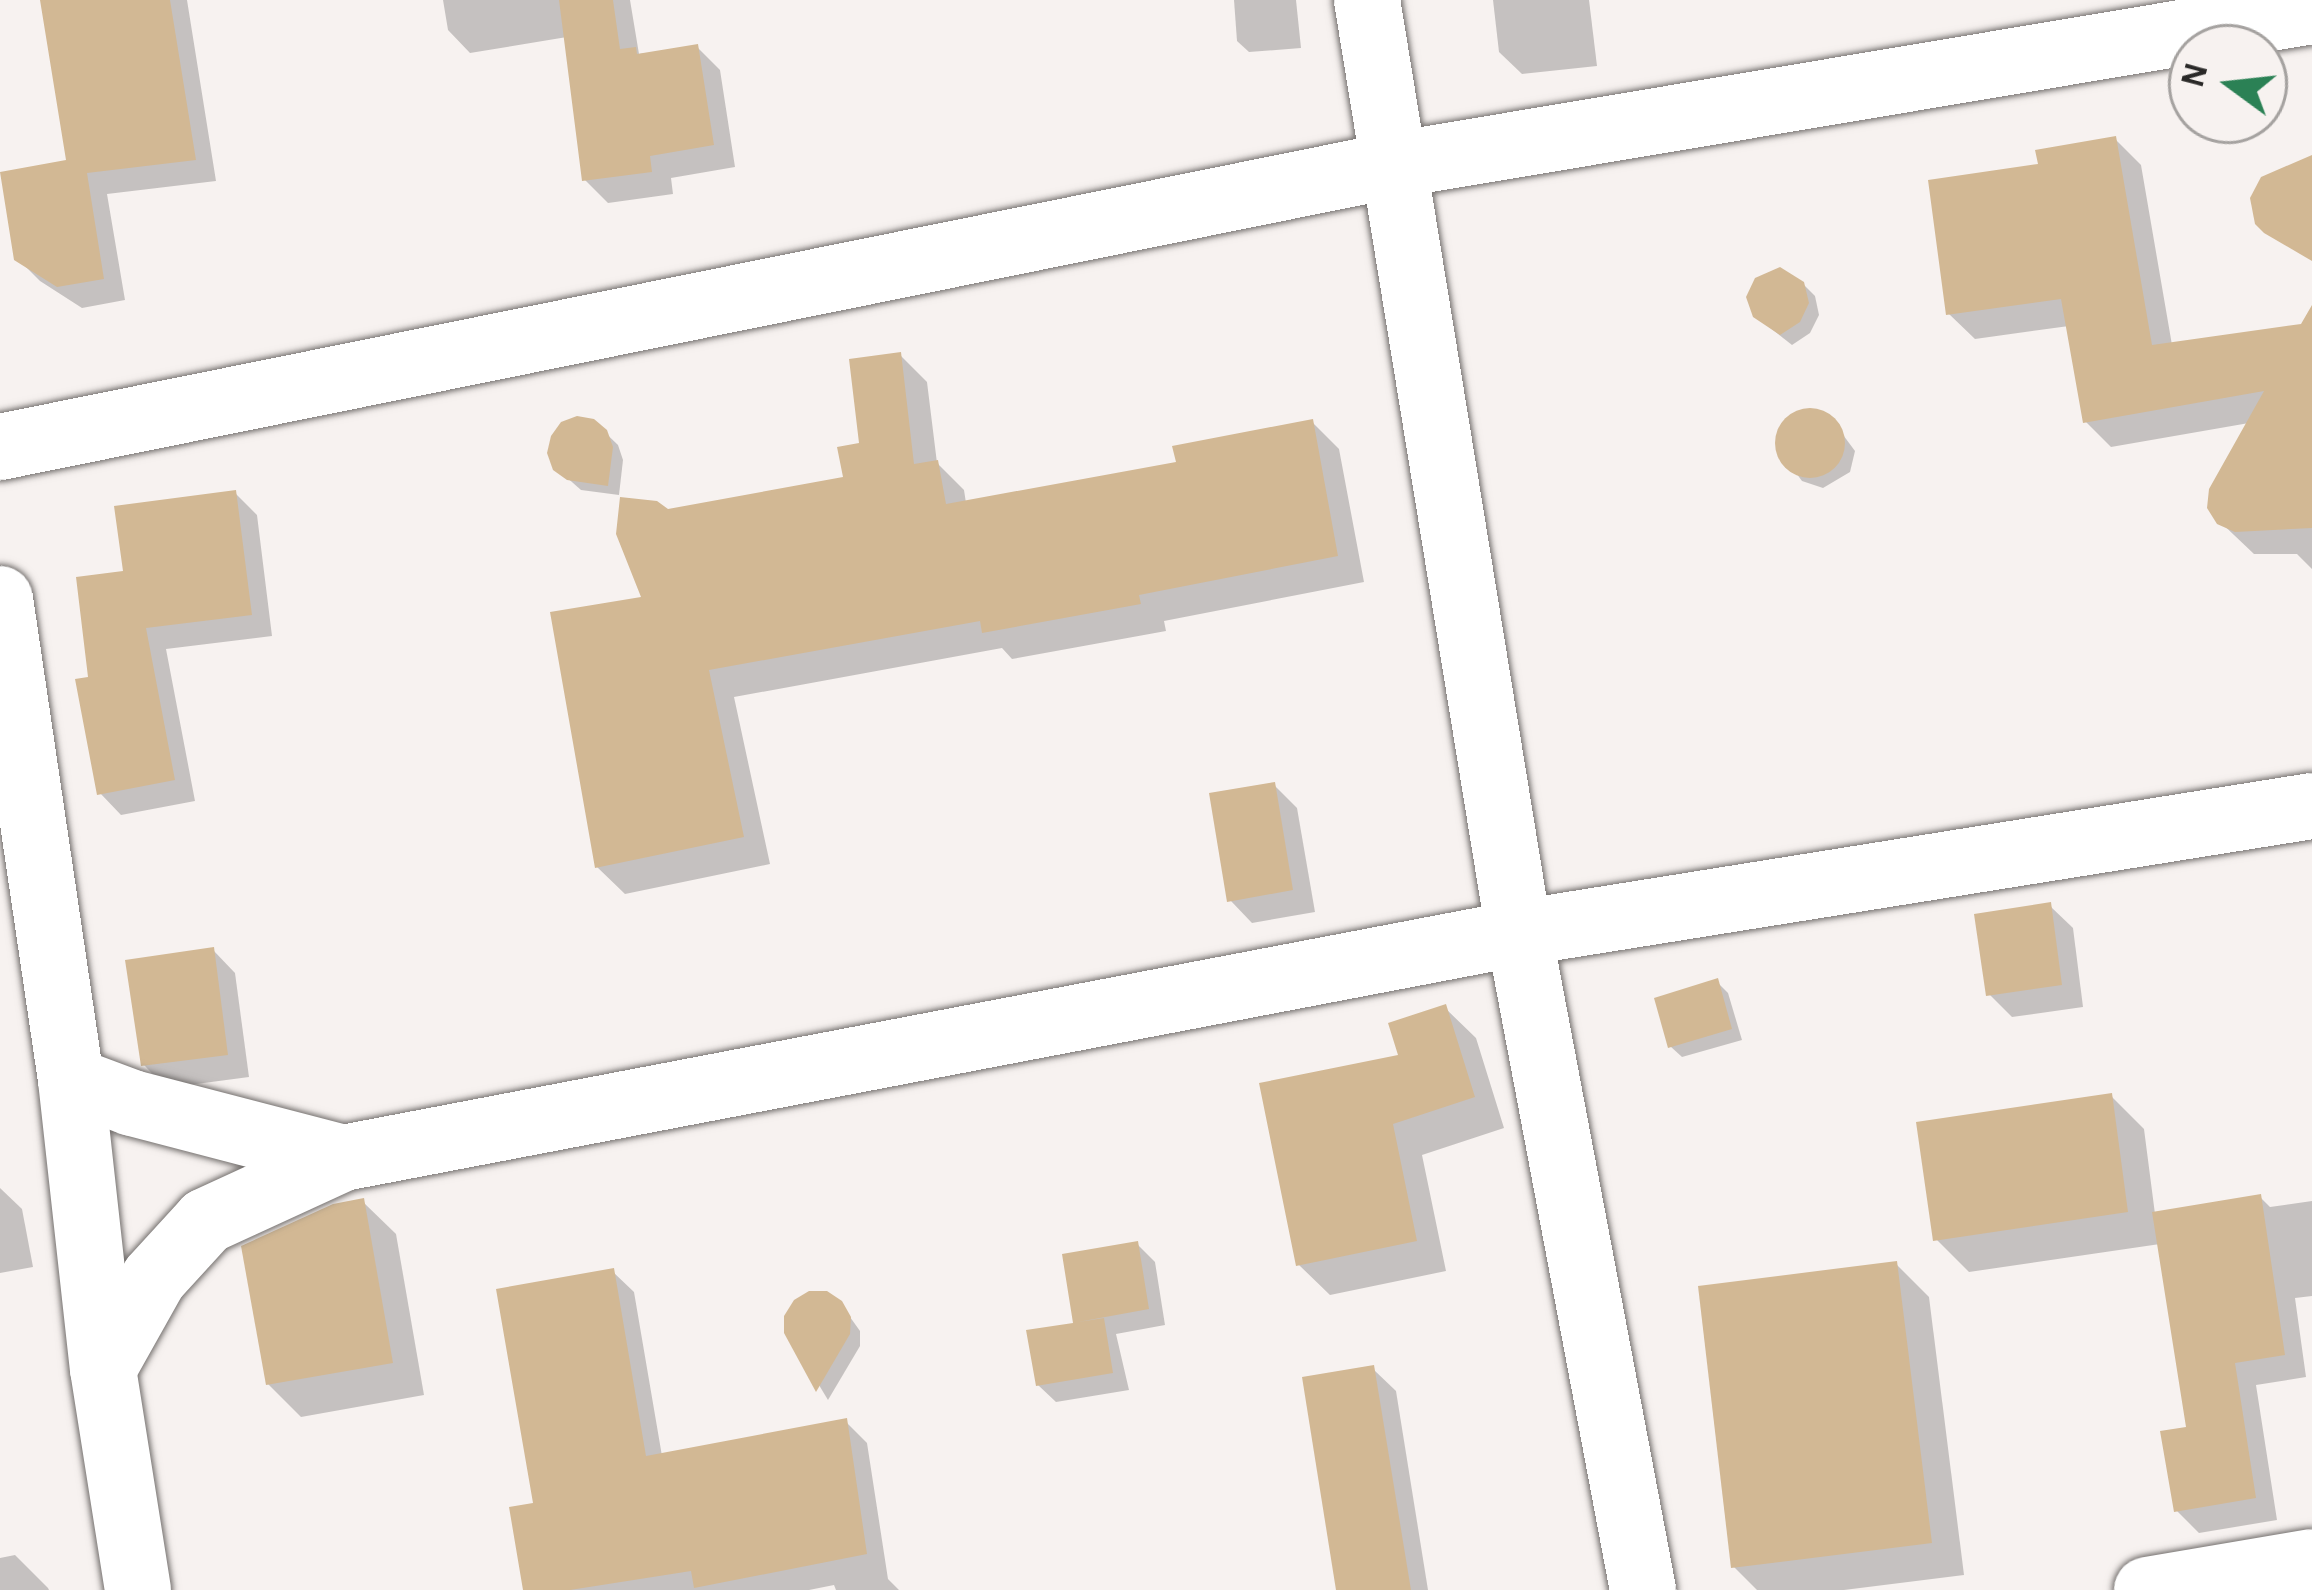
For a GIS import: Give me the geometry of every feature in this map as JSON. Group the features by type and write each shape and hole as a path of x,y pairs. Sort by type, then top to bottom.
{"street":[{"path":"1366,0 1520,933 1643,1590"},
{"path":"0,447 1394,165 2312,11"},
{"path":"0,599 71,1079 103,1369 138,1590"},
{"path":"103,1369 154,1278 206,1221 343,1158 1520,933 2312,806"},
{"path":"71,1079 132,1103 343,1158"},
{"path":"2147,1590 2312,1562"}],"building":[{"path":"40,0 170,0 196,160 87,173 104,279 57,287 14,260 0,172 66,160"},
{"path":"559,0 613,0 620,49 636,47 637,54 698,44 714,145 650,156 652,172 582,181"},
{"path":"2116,136 2152,345 2301,324 2312,305 2312,528 2235,532 2217,524 2207,508 2209,489 2264,391 2083,423 2061,299 1946,315 1928,180 2038,164 2035,150"},
{"path":"2312,155 2312,261 2255,224 2250,198 2261,177"},
{"path":"1780,267 1804,282 1809,303 1800,322 1780,335 1753,317 1746,297 1755,278"},
{"path":"901,352 914,464 938,460 946,504 1176,462 1172,446 1313,419 1338,556 1139,595 1141,604 982,633 980,621 709,670 744,837 595,868 550,612 641,597 616,534 620,497 657,501 668,509 843,477 837,447 859,443 849,359"},
{"path":"1810,408 1835,418 1845,443 1835,468 1810,478 1785,468 1775,443 1785,418"},
{"path":"577,416 594,419 607,430 613,447 608,486 567,480 553,470 547,453 551,436 561,422"},
{"path":"236,490 252,615 146,628 175,780 97,795 75,679 88,677 76,577 123,571 114,506"},
{"path":"1275,782 1293,890 1227,902 1209,793"},
{"path":"2051,902 2062,985 1986,996 1974,914"},
{"path":"214,947 228,1055 141,1066 125,960"},
{"path":"1718,978 1732,1029 1668,1048 1654,998"},
{"path":"1446,1004 1475,1097 1393,1124 1417,1241 1296,1266 1259,1083 1398,1055 1388,1023"},
{"path":"2112,1093 2128,1212 1933,1241 1916,1122"},
{"path":"2261,1194 2285,1355 2235,1363 2256,1498 2174,1512 2160,1431 2186,1427 2152,1212"},
{"path":"364,1198 393,1363 266,1385 241,1246 333,1204"},
{"path":"1138,1241 1149,1309 1078,1322 1104,1318 1113,1373 1036,1386 1026,1330 1073,1323 1062,1254"},
{"path":"1897,1261 1932,1543 1731,1568 1698,1286"},
{"path":"614,1268 646,1456 847,1418 867,1554 694,1588 691,1571 570,1590 523,1590 509,1507 533,1503 496,1289"},
{"path":"809,1291 827,1291 842,1301 851,1317 850,1334 816,1392 784,1333 784,1316 794,1300"},
{"path":"1374,1365 1411,1590 1336,1590 1302,1377"}]}
